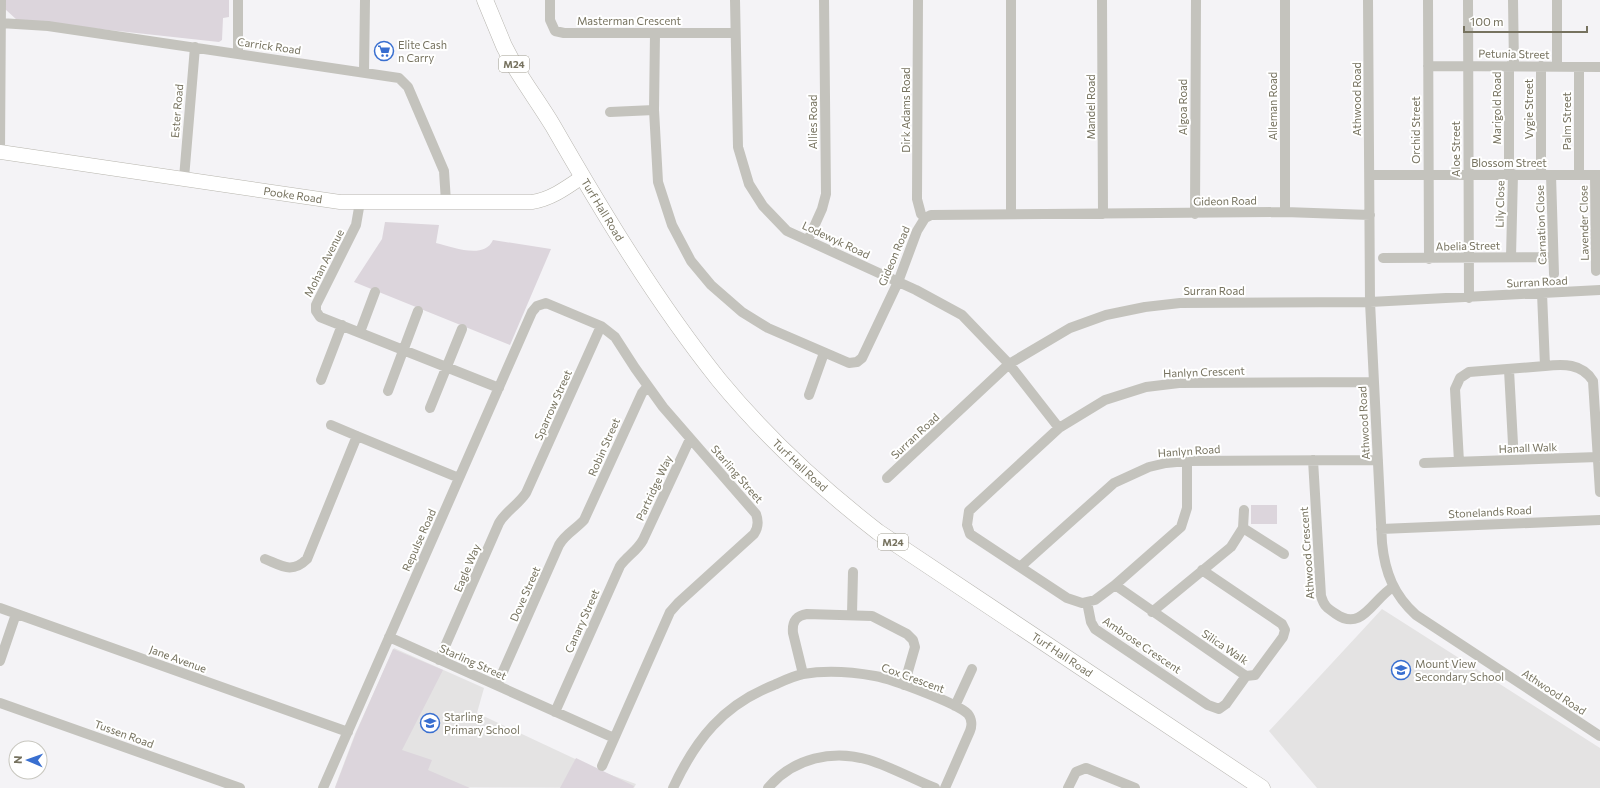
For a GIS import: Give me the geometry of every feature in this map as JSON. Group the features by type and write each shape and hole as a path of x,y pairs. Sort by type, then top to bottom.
{"main road":[{"name":"Turf Hall Road","path":"485,0 508,53 582,177 665,307 697,351 771,438 823,488 878,532 1233,767 1262,788"}],"street":[{"path":"0,152 1,0"},
{"path":"238,0 238,53"},
{"path":"364,72 365,0"},
{"name":"Masterman Crescent","path":"550,0 550,20 555,31 564,33 735,33"},
{"name":"Lodewyk Road","path":"735,0 738,147 749,184 763,206 787,230 898,282 962,315 1008,364 1058,428"},
{"name":"Allies Road","path":"808,240 822,209 826,194 824,0"},
{"name":"Dirk Adams Road","path":"918,0 918,199 921,214 925,218"},
{"path":"1011,0 1011,214"},
{"name":"Mandel Road","path":"1102,0 1104,214"},
{"name":"Algoa Road","path":"1195,214 1196,0"},
{"name":"Alleman Road","path":"1285,212 1286,0"},
{"name":"Athwood Road","path":"1368,0 1370,302 1381,529 1386,569 1393,587 1405,604 1430,625 1600,736"},
{"name":"Orchid Street","path":"1428,0 1429,259"},
{"name":"Aloe Street","path":"1468,0 1469,298"},
{"name":"Marigold Road","path":"1511,174 1511,66 1513,0"},
{"path":"1556,0 1557,66"},
{"name":"Carrick Road","path":"0,23 48,26 396,77 407,84 444,171 446,202"},
{"name":"Gideon Road","path":"656,33 654,110 658,182 672,225 691,261 711,285 742,312 768,328 849,363 857,362 862,358 898,282 917,231 925,218 939,214 1195,214 1285,212 1370,215"},
{"name":"Ester Road","path":"184,178 195,47"},
{"name":"Petunia Street","path":"1428,66 1468,65 1600,67"},
{"name":"Vygie Street","path":"1541,66 1546,175"},
{"name":"Palm Street","path":"1579,67 1579,175"},
{"path":"610,112 654,110"},
{"name":"Pooke Road","path":"0,152 326,200 360,202 541,200 556,194 582,177"},
{"name":"Lily Close","path":"1511,174 1511,257"},
{"name":"Blossom Street","path":"1370,175 1597,175"},
{"name":"Carnation Close","path":"1546,175 1554,257 1554,274"},
{"name":"Lavender Close","path":"1597,175 1597,266"},
{"name":"Mohan Avenue","path":"360,202 356,225 316,308 320,317 499,388"},
{"name":"Abelia Street","path":"1383,258 1429,259 1554,257"},
{"name":"Surran Road","path":"887,478 1008,364 1070,328 1106,315 1145,306 1180,303 1370,302 1600,290"},
{"path":"360,332 375,292"},
{"path":"1542,294 1545,366"},
{"name":"Starling Street","path":"540,304 548,304 601,326 615,337 648,386 690,438 756,514 758,520 757,529 754,534 670,612 602,766"},
{"name":"Repulse Road","path":"323,788 532,312 540,304"},
{"path":"388,391 418,311"},
{"path":"321,380 342,325"},
{"name":"Sparrow Street","path":"526,493 601,326"},
{"path":"430,408 462,329"},
{"path":"809,395 824,353"},
{"path":"1459,462 1455,389 1460,378 1469,372 1572,365 1585,371 1593,381 1600,492"},
{"name":"Hanall Walk","path":"1509,370 1513,444"},
{"name":"Hanlyn Crescent","path":"1020,567 970,534 967,525 969,511 1058,428 1105,400 1146,387 1179,383 1374,382"},
{"name":"Robin Street","path":"584,520 642,393 648,386"},
{"path":"331,425 459,478"},
{"path":"265,559 292,568 301,565 307,559 357,436"},
{"name":"Partridge Way","path":"640,547 690,438"},
{"name":"Hanall Walk","path":"1424,463 1598,457"},
{"name":"Athwood Crescent","path":"1313,460 1321,596 1323,605 1344,619 1352,621 1359,618 1393,587"},
{"name":"Hanlyn Road","path":"1020,567 1114,483 1148,467 1166,462 1187,461 1378,460"},
{"path":"1020,567 1067,598 1082,603 1094,600 1114,585 1182,527 1187,508 1187,461"},
{"name":"Eagle Way","path":"439,660 499,523 506,513 519,503 526,493"},
{"path":"1152,612 1231,547 1243,528 1244,510"},
{"name":"Dove Street","path":"497,685 559,545 567,534 579,526 584,520"},
{"name":"Stonelands Road","path":"1381,529 1600,520"},
{"path":"1243,528 1284,554"},
{"name":"Canary Street","path":"555,712 620,566 640,547"},
{"name":"Silica Walk","path":"1114,585 1246,676 1255,675 1283,637 1285,630 1282,624 1202,570"},
{"path":"852,614 853,572"},
{"name":"Ambrose Crescent","path":"1087,602 1091,622 1095,629 1208,705 1219,709 1226,704 1246,676"},
{"name":"Jane Avenue","path":"0,608 348,732"},
{"path":"0,661 16,614"},
{"path":"803,674 792,626 798,616 807,614 852,614 872,616 908,634 913,640 915,650 904,685"},
{"name":"Starling Street","path":"389,638 614,738"},
{"path":"955,706 972,669"},
{"name":"Cox Crescent","path":"674,788 688,757 715,722 748,697 769,687 803,674 827,672 859,674 883,678 955,706 968,714 972,724 970,731 945,788"},
{"name":"Tussen Road","path":"0,703 240,788"},
{"path":"768,788 780,776 804,762 817,758 845,755 871,761 934,788"},
{"path":"1068,788 1076,772 1086,768 1135,788"}],"shaded area":[{"path":"5,0 229,0 229,17 223,18 222,40 219,42 17,20 5,9"},
{"path":"385,222 439,225 436,243 459,249 475,251 483,249 489,246 493,240 551,249 510,345 354,282 382,239"},
{"path":"1251,505 1277,505 1277,524 1251,524"},
{"name":"Mount View Secondary School","path":"1382,609 1600,748 1600,788 1317,788 1269,731"},
{"name":"Starling Primary School","path":"394,648 484,688 477,713 603,772 636,784 634,788 335,787 355,734"},
{"path":"393,649 443,670 402,750 432,760 428,770 470,788 335,788 356,733"},
{"path":"576,758 634,786 633,788 560,788"}],"place":[{"name":"Elite Cash n Carry","path":"384,51"},
{"name":"Mount View Secondary School","path":"1401,670"},
{"name":"Starling Primary School","path":"430,723"}]}
